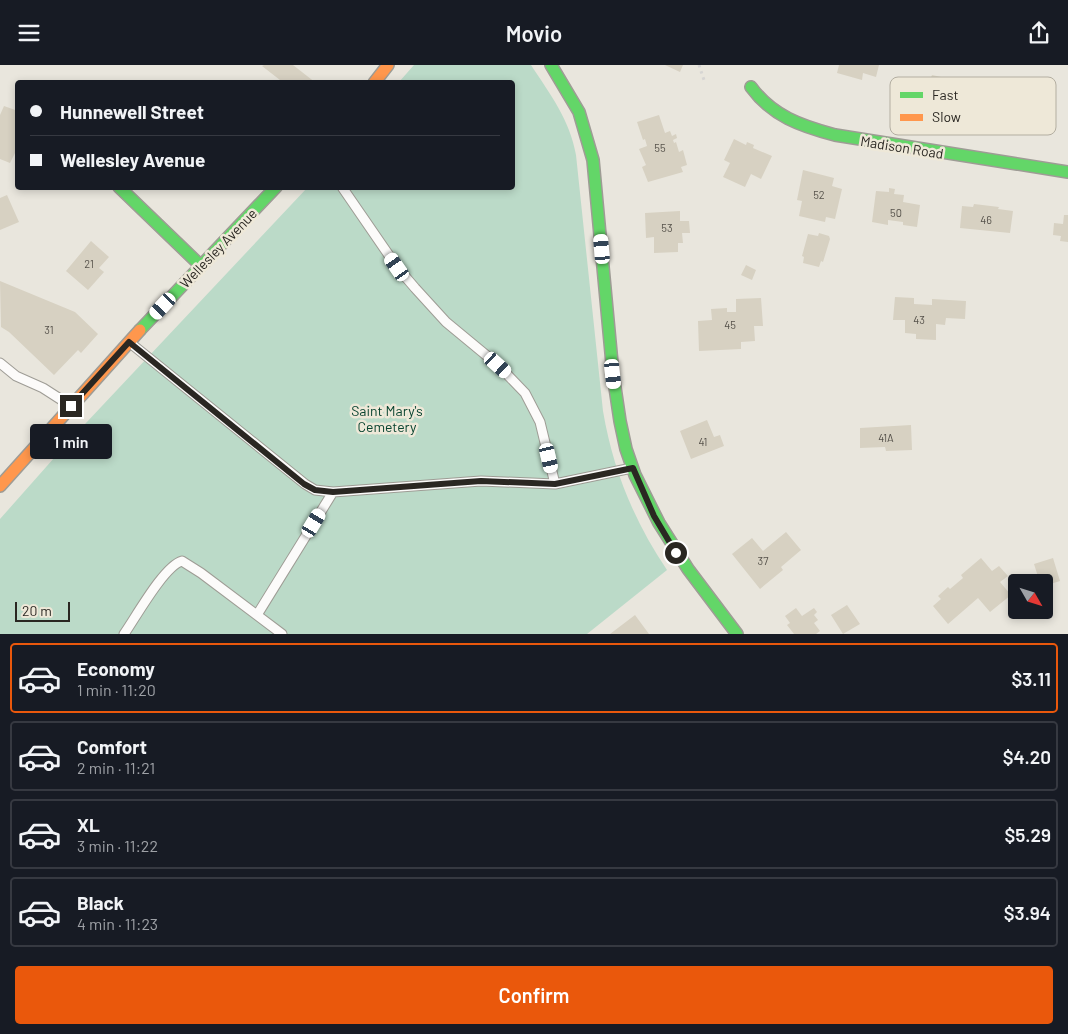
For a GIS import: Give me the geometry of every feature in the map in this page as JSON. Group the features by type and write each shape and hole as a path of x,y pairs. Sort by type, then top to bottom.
{"street":[{"path":"376,80 388,65"},
{"path":"551,65 580,112 593,159 616,396 623,438 648,505 664,534 737,634"},
{"name":"Madison Road","path":"751,87 775,113 831,135 1068,172"},
{"path":"122,190 201,266"},
{"name":"Wellesley Avenue","path":"0,486 129,342 273,190"}],"lane":[{"path":"344,190 397,267 415,288 446,322 498,365 525,393 540,422 555,484"},
{"path":"129,342 304,484 315,490 333,492 481,481 555,484 633,468"},
{"path":"0,363 16,376 43,388 71,406"},
{"path":"257,615 333,492"},
{"path":"124,634 166,572 176,563 182,561 196,569 282,634"}],"path":[{"path":"699,65 704,80"}],"green space":[{"name":"Saint Mary's Cemetery","path":"414,65 531,65 564,119 576,155 603,411 607,433 626,494 644,533 667,570 587,634 0,634 0,519 70,440 305,190 515,190 515,80 401,80"}],"building":[{"path":"293,65 312,80 280,80 262,66"},
{"path":"665,65 683,65 680,72"},
{"path":"839,65 879,65 876,77 863,73 862,80 837,73"},
{"path":"4,106 15,110 15,153 10,163 0,159 0,115"},
{"path":"659,115 665,133 670,131 672,136 676,134 677,138 673,140 674,143 676,142 679,152 683,150 687,165 681,167 683,172 648,182 642,167 646,165 639,149 647,146 637,122"},
{"path":"734,139 746,145 747,142 754,145 753,148 772,156 761,179 751,174 745,187 723,177 730,163 724,160"},
{"path":"803,170 834,178 832,186 842,189 835,219 826,217 825,222 799,216 802,201 797,200"},
{"path":"889,188 895,189 894,194 904,195 903,202 920,205 917,227 903,225 903,222 888,220 888,225 872,222 876,191 889,192"},
{"path":"7,195 19,222 0,230 0,198"},
{"path":"974,204 1013,211 1010,233 960,228 962,206 973,207"},
{"path":"680,211 680,221 689,221 690,233 682,233 683,243 678,243 678,252 654,253 654,237 646,238 645,213"},
{"path":"1064,215 1068,215 1068,242 1060,241 1061,236 1053,235 1054,223 1063,224"},
{"path":"819,233 829,236 830,239 823,262 821,261 819,267 803,263 804,257 802,256 808,234 818,236"},
{"path":"91,241 109,257 99,268 104,272 88,290 66,271"},
{"path":"746,265 756,270 752,280 741,275"},
{"path":"0,281 75,312 98,334 81,353 78,350 54,375 9,332 1,327"},
{"path":"895,297 914,298 914,304 932,305 932,299 966,301 965,319 946,318 945,325 936,324 936,340 916,339 916,334 905,333 905,320 893,320"},
{"path":"761,298 763,326 754,326 755,341 741,342 741,349 699,351 698,321 712,320 711,309 727,308 727,312 736,312 736,299"},
{"path":"707,420 714,437 720,435 724,446 691,459 680,431"},
{"path":"911,425 912,450 886,451 885,447 860,448 860,428"},
{"path":"786,532 801,550 781,567 783,570 760,589 732,554 752,538 763,551"},
{"path":"981,558 992,571 999,566 1008,576 1000,582 1008,591 1008,597 990,612 978,598 948,624 933,606 941,599 938,596 963,578 961,575"},
{"path":"1053,558 1060,581 1053,583 1053,574 1037,574 1034,564"},
{"path":"847,605 860,624 843,634 831,615"},
{"path":"796,608 802,616 814,608 817,612 814,615 818,620 814,623 820,631 816,634 794,634 787,625 790,623 785,616"},
{"path":"635,615 649,634 610,634"}],"traffic: fast":[{"path":"551,65 579,112 593,160 613,374 626,449 635,475 659,523 688,569 737,634"},
{"path":"751,87 768,105 788,119 835,135 1068,172"},
{"path":"122,190 201,266"},
{"path":"140,330 273,190"}],"traffic: slow":[{"path":"376,80 388,65"},
{"path":"0,486 140,330"}],"route":[{"path":"71,406 129,342 304,484 315,490 333,492 380,487 481,481 543,485 633,468 660,528 676,553"}]}
